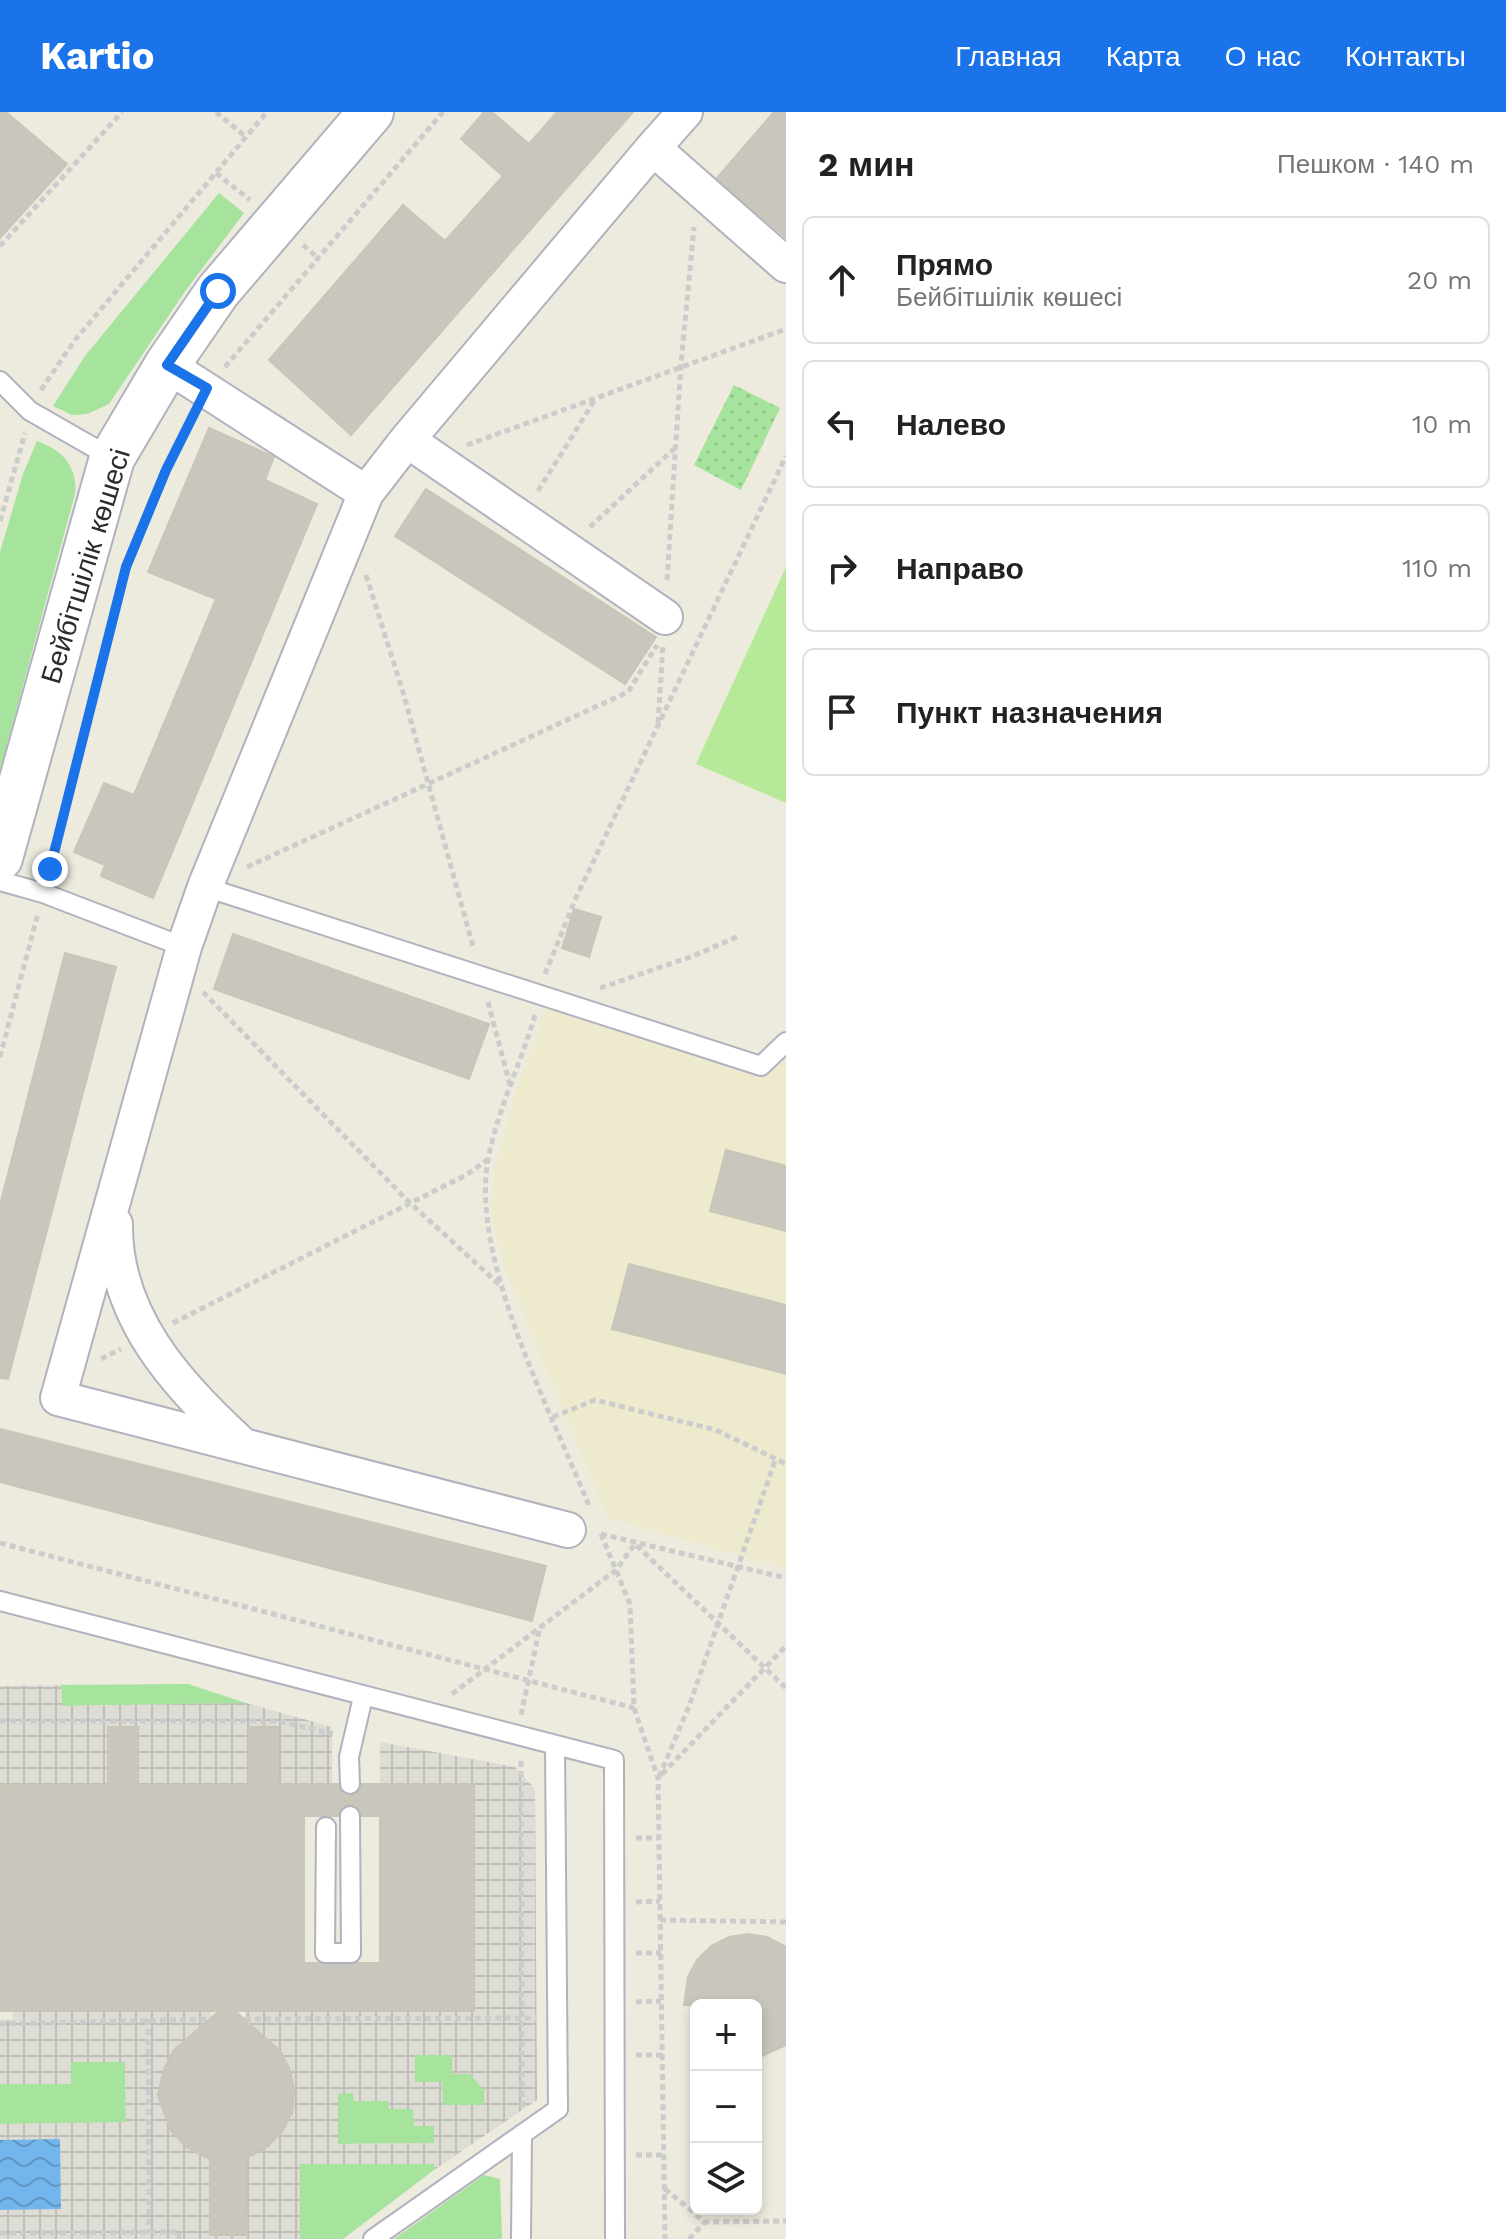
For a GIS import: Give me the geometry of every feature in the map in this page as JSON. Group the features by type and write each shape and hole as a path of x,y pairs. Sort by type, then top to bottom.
{"street":[{"name":"Бейбітшілік көшесі","path":"2,841 112,458 167,365 218,291 371,112"},
{"path":"584,1532 58,1398 182,958 205,887 366,493 419,449 653,148 685,112"},
{"path":"653,148 786,265"},
{"path":"167,365 366,493"},
{"path":"419,449 665,617"},
{"path":"116,1192 118,1269 130,1307 146,1336 204,1409 241,1444"}],"lane":[{"path":"0,381 30,411 112,458"},
{"path":"0,881 43,893 182,958"},
{"path":"205,887 481,979 761,1066 786,1042"},
{"path":"0,1601 614,1760 615,2239"},
{"path":"350,1784 349,1757 363,1697"},
{"path":"373,2239 558,2109 555,1746"},
{"path":"326,1827 325,1953 351,1953 350,1816"},
{"path":"521,2239 522,2134"}],"path":[{"path":"0,246 122,112"},
{"path":"216,112 246,137"},
{"path":"0,521 30,411 75,340 267,112"},
{"path":"0,1057 126,567 166,470 207,388 443,112"},
{"path":"665,617 681,364 698,190"},
{"path":"419,449 598,396 786,329"},
{"path":"521,519 598,396"},
{"path":"566,550 676,447"},
{"path":"665,2239 658,1778 634,1708 630,1604 616,1570 584,1532 553,1417 521,1342 485,1218 488,1160 546,970 575,900 786,456"},
{"path":"351,529 428,782 511,1089"},
{"path":"205,887 628,692 664,634 658,728"},
{"path":"596,989 680,961 739,936"},
{"path":"182,958 409,1202 506,1291"},
{"path":"64,1378 488,1160"},
{"path":"553,1417 595,1400 716,1430 786,1464"},
{"path":"658,1778 689,1706 775,1461"},
{"path":"584,1532 786,1578"},
{"path":"0,1543 634,1708"},
{"path":"484,1669 616,1570 635,1544"},
{"path":"635,1544 786,1688"},
{"path":"522,2134 521,1712 540,1626"},
{"path":"658,1778 786,1646"},
{"path":"0,1721 279,1721 332,1734"},
{"path":"660,1920 786,1922"},
{"path":"245,2019 557,2018"},
{"path":"148,2019 149,2233"},
{"path":"0,2024 211,2019"},
{"path":"664,2188 705,2222 786,2221"},
{"path":"689,2239 705,2222"},
{"path":"0,2233 179,2232 179,2239"}],"shaded area":[{"path":"549,1004 766,1077 786,1057 786,1569 608,1518 505,1269 490,1211 495,1168 518,1084"},
{"path":"61,1685 62,1706 246,1703 332,1727 332,1784 278,1784 278,1727 250,1727 249,1785 138,1785 138,1727 109,1727 108,1785 0,1785 0,1686"},
{"path":"380,1742 515,1767 535,1789 537,2100 434,2170 434,2164 300,2164 300,2239 0,2239 0,2210 61,2208 60,2139 0,2140 0,2124 126,2122 125,2062 71,2062 71,2084 0,2084 0,2020 12,2020 13,2011 211,2011 211,2029 174,2050 164,2069 158,2095 171,2131 186,2147 210,2157 210,2235 247,2235 246,2158 267,2147 282,2132 292,2113 294,2091 290,2070 280,2051 245,2029 245,2011 474,2011 474,1784 380,1784","holes":["415,2055 452,2055 452,2074 470,2074 484,2090 484,2105 443,2105 442,2082 415,2082","353,2093 354,2101 388,2101 389,2109 413,2109 414,2126 434,2126 434,2143 338,2144 338,2094"]}],"green space":[{"path":"219,193 244,213 186,290 109,404 87,414 72,415 53,406 85,356"},
{"path":"734,385 780,408 741,490 694,465"},
{"path":"37,441 54,449 66,460 74,475 75,494 0,770 0,552 23,474"},
{"path":"786,567 786,803 696,764"},
{"path":"188,1684 246,1703 62,1706 61,1685"},
{"path":"415,2055 452,2055 485,2090 485,2105 442,2105 415,2082"},
{"path":"70,2062 125,2062 126,2123 0,2124 0,2084 70,2084"},
{"path":"338,2093 354,2093 354,2101 388,2101 389,2109 414,2109 434,2126 434,2143 338,2144"},
{"path":"300,2164 434,2164 434,2170 343,2239 300,2239"},
{"path":"484,2175 500,2179 502,2239 394,2239"}],"water":[{"path":"60,2139 61,2209 0,2210 0,2140"}],"building":[{"path":"0,112 6,112 67,164 0,238"},
{"path":"484,112 492,112 529,144 557,112 633,112 351,435 269,360 403,205 445,241 503,176 461,139"},
{"path":"774,112 786,112 786,238 717,178"},
{"path":"209,428 274,457 265,480 317,504 153,898 101,876 105,865 74,852 104,783 134,795 216,599 148,572"},
{"path":"426,489 656,637 625,684 395,536"},
{"path":"574,909 601,917 589,957 562,948"},
{"path":"233,934 489,1024 469,1079 214,989"},
{"path":"65,953 116,967 8,1379 0,1378 0,1205"},
{"path":"726,1150 786,1166 786,1231 710,1211"},
{"path":"629,1264 786,1305 786,1374 612,1329"},
{"path":"0,1429 546,1566 532,1621 0,1482"},
{"path":"108,1727 138,1727 138,1785 249,1785 249,1727 278,1727 278,1784 338,1784 340,1791 350,1796 357,1794 362,1784 474,1784 474,2011 235,2011 280,2051 290,2070 294,2091 292,2113 282,2132 267,2147 246,2158 247,2235 210,2235 210,2159 186,2147 171,2131 158,2095 164,2069 174,2050 219,2011 0,2011 0,1785 108,1785","holes":["349,1804 357,1806 362,1816 380,1816 380,1963 304,1963 304,1816 338,1816 340,1809"]},
{"path":"748,1934 767,1937 786,1947 786,2045 762,2056 762,1999 690,1999 690,2005 684,2005 688,1977 697,1960 711,1946 729,1937"}],"route":[{"path":"50,869 126,567 166,470 207,388 167,365 218,291"}]}
